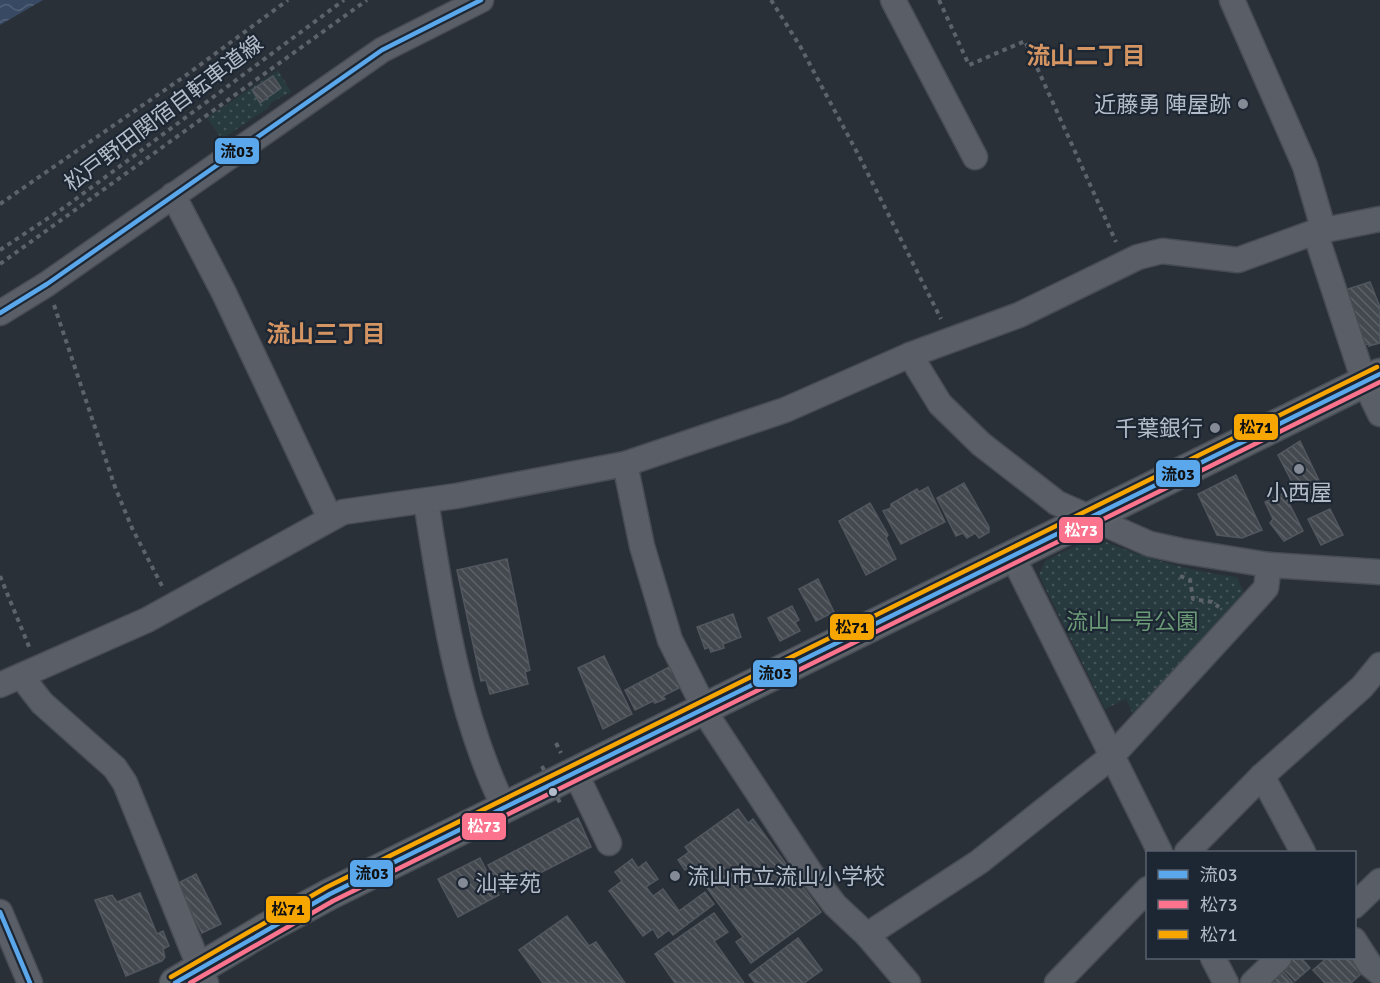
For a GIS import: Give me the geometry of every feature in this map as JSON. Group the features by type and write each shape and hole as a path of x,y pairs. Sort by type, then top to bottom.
{"main road":[{"path":"175,983 203,975 330,894 1372,377"}],"street":[{"path":"0,313 47,284 382,50 481,0"},
{"path":"893,0 975,157"},
{"path":"1232,0 1305,166 1319,231 1372,377 1380,414"},
{"path":"173,195 224,293 330,518"},
{"path":"203,975 125,783 115,768 42,703 20,677 172,607 343,512 426,501 626,464 785,410 910,354 1019,315 1125,263 1162,251 1238,260 1319,231 1380,219"},
{"path":"910,354 940,404 981,444 1021,478 1057,503 1150,544 1218,558 1269,565 1380,572"},
{"path":"626,464 642,546 670,640 703,707 812,875 835,905 867,934 908,983"},
{"path":"426,501 439,584 467,708 489,777 504,807"},
{"path":"1012,555 1159,851"},
{"path":"867,934 979,862 1111,757 1266,588 1269,565"},
{"path":"1188,851 1262,776 1362,687 1380,665"},
{"path":"575,772 609,843"},
{"path":"1262,776 1302,851"},
{"path":"1356,904 1380,881"},
{"path":"1057,983 1146,891"},
{"path":"0,912 30,983"},
{"path":"1356,943 1371,965 1380,973"},
{"path":"1214,959 1226,983"},
{"path":"1253,983 1278,959"}],"path":[{"path":"0,204 185,76 288,0"},
{"name":"松戸野田関宿自転車道線","path":"0,250 65,207 344,0"},
{"path":"0,264 367,0"},
{"path":"771,0 800,46 860,156 951,339"},
{"path":"939,0 969,65 1025,41 1125,263"},
{"path":"47,284 116,487 132,528 172,607"},
{"path":"1170,572 1190,580 1193,599 1212,602 1221,608"},
{"path":"0,576 20,677"},
{"path":"542,766 560,803"}],"green space":[{"path":"278,70 291,92 272,102 268,108 222,139 207,118"},
{"name":"流山一号公園","path":"1094,537 1164,562 1237,577 1244,593 1133,714 1126,699 1105,709 1039,575 1045,561"}],"water":[{"path":"0,0 43,0 0,25"}],"building":[{"path":"273,76 281,88 260,103 252,90"},
{"path":"1370,282 1380,307 1380,343 1369,346 1369,344 1364,345 1345,290"},
{"path":"1300,441 1323,489 1296,501 1289,486 1293,484 1278,455"},
{"path":"1236,475 1262,530 1242,538 1217,535 1198,494"},
{"path":"964,483 989,527 989,532 979,538 975,533 967,538 963,533 956,536 937,498"},
{"path":"928,487 945,522 901,544 883,511 891,508 891,504 917,489 919,492"},
{"path":"1284,493 1303,531 1284,541 1270,523 1273,519 1265,502"},
{"path":"870,503 888,535 886,538 896,559 866,575 839,521"},
{"path":"1330,509 1343,535 1321,545 1308,519"},
{"path":"507,559 530,670 525,672 528,684 490,694 486,680 481,681 457,570"},
{"path":"818,579 834,612 816,621 799,589"},
{"path":"792,606 799,620 795,622 800,631 780,641 768,618"},
{"path":"733,614 741,637 723,644 724,648 711,652 709,647 705,649 697,627"},
{"path":"604,656 632,714 603,729 578,668"},
{"path":"673,665 683,686 663,696 665,699 655,703 653,701 635,710 625,690"},
{"path":"738,809 748,823 753,819 821,912 751,963 736,942 743,937 691,866 685,870 678,860 689,852 685,847"},
{"path":"578,818 591,847 503,892 488,865"},
{"path":"480,858 499,895 458,917 438,879"},
{"path":"632,859 638,868 646,862 658,879 646,887 653,896 663,889 679,911 705,892 714,904 673,935 669,930 658,938 653,929 643,936 609,891 622,881 615,872"},
{"path":"196,874 221,924 202,933 178,883"},
{"path":"140,893 157,934 163,931 169,946 163,949 165,957 162,961 126,976 95,900 112,895 117,902"},
{"path":"714,913 728,932 714,941 744,983 675,983 655,954"},
{"path":"567,916 589,946 596,942 625,983 543,983 519,950"},
{"path":"798,938 822,970 804,983 755,983 749,975"},
{"path":"1293,959 1302,959 1310,968 1295,981 1283,968"},
{"path":"1326,959 1349,959 1362,973 1351,983 1325,983 1313,970"},
{"path":"1281,969 1293,983 1264,983"}],"transit line":[{"name":"流03","path":"0,313 47,284 382,50 481,0"},
{"name":"松71","path":"171,977 327,887 1377,367"},
{"name":"流03","path":"175,983 330,894 1380,374"},
{"name":"松73","path":"190,983 333,901 1380,382"},
{"name":"流03","path":"0,912 30,983"}],"place":[{"name":"近藤勇 陣屋跡","path":"1243,104"},
{"name":"千葉銀行","path":"1215,428"},
{"name":"小西屋","path":"1299,469"},
{"name":"流山市立流山小学校","path":"675,876"},
{"name":"汕幸苑","path":"463,883"}],"district":[{"name":"流山二丁目","path":"1086,56"},
{"name":"流山三丁目","path":"326,334"}]}
